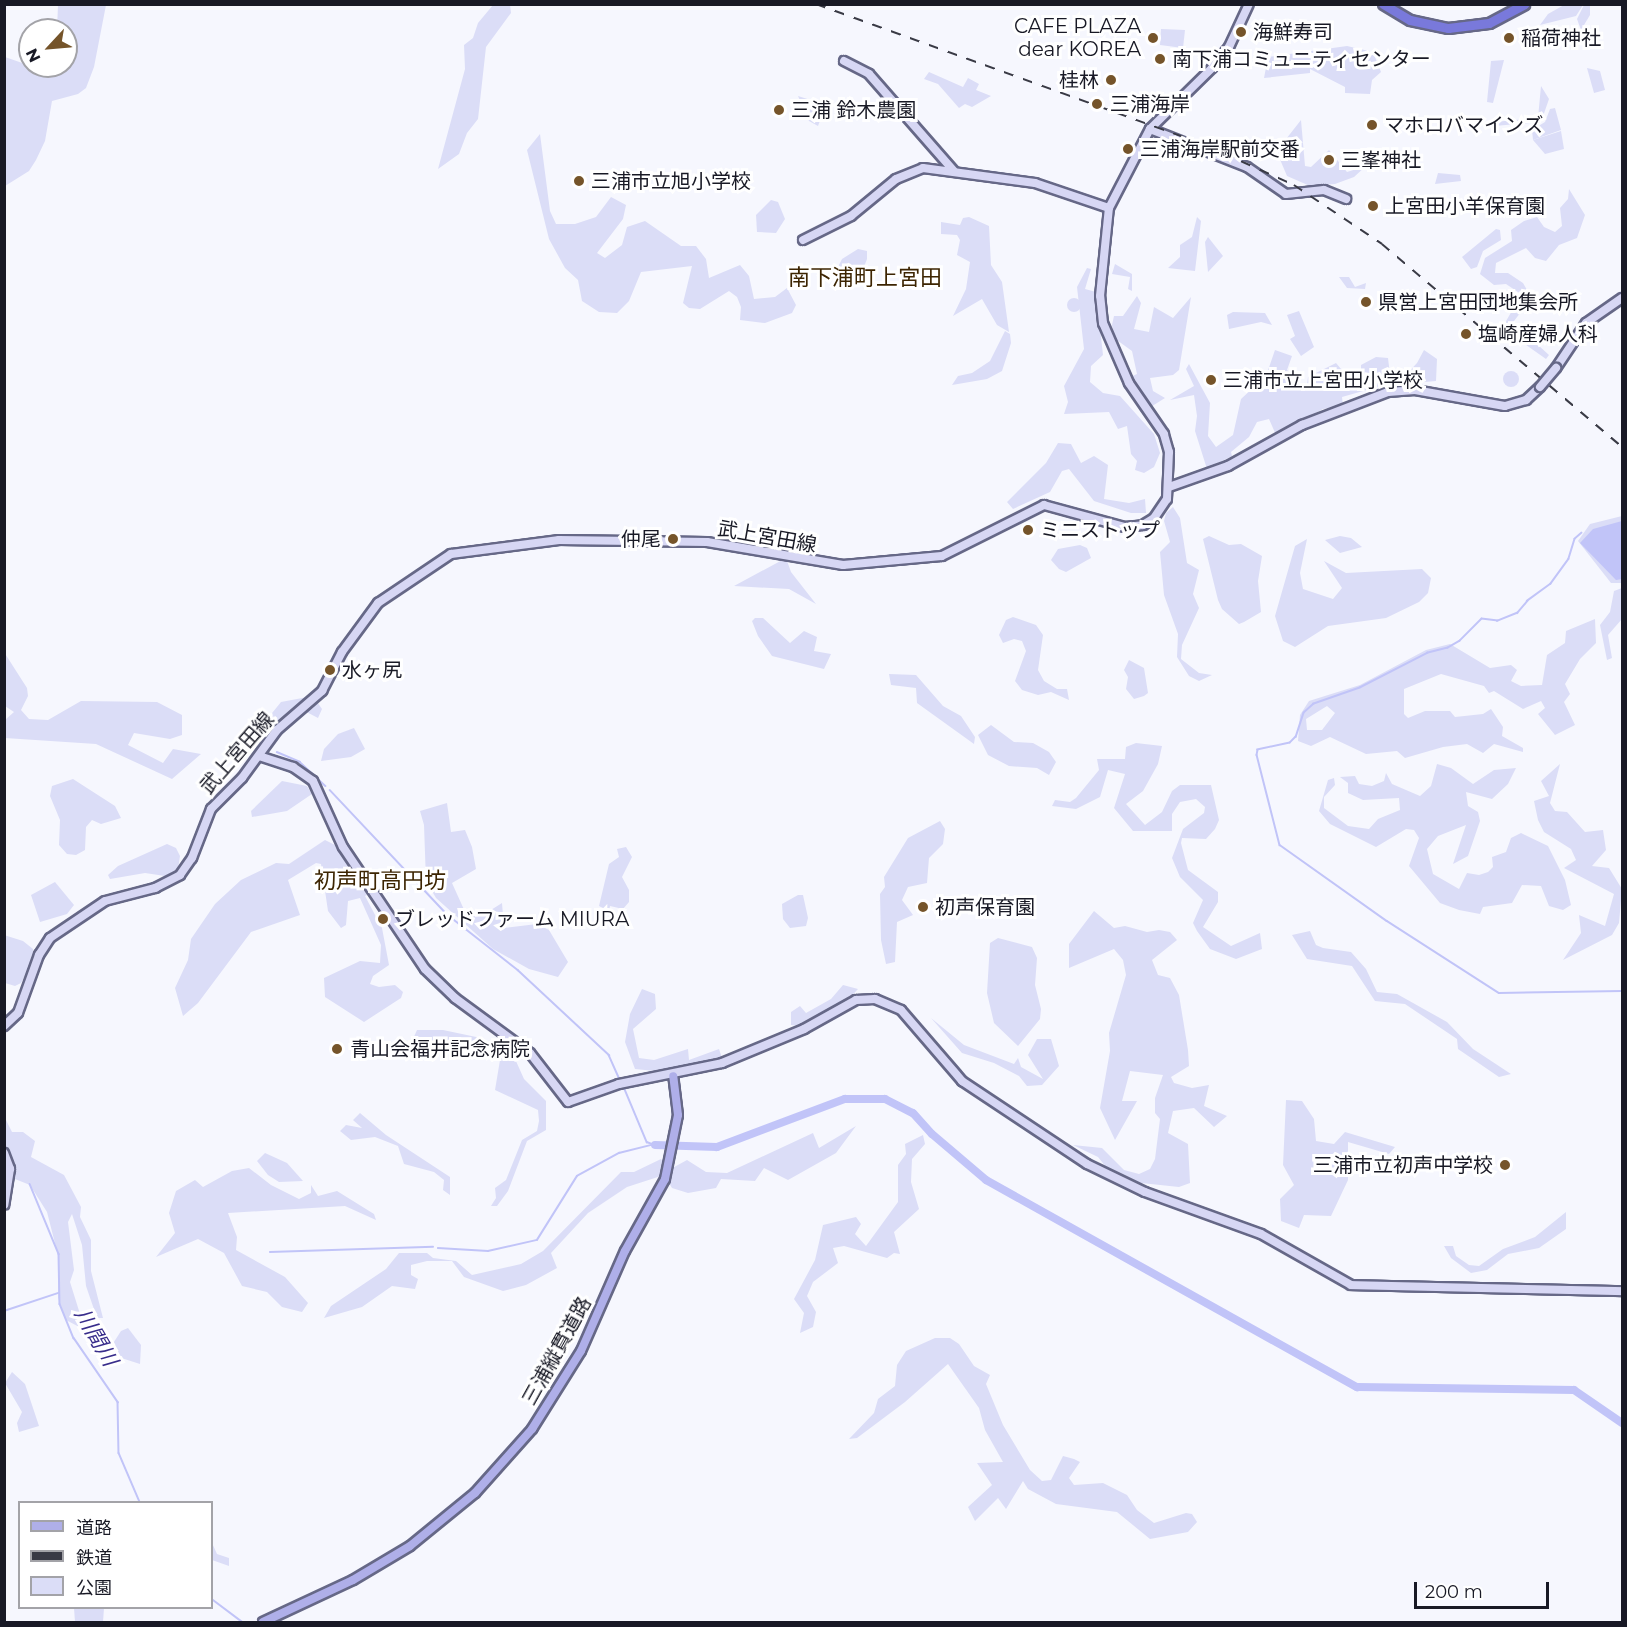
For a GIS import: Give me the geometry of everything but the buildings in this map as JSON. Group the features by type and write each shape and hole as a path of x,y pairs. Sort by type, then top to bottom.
{"highway":[{"path":"1383,4 1410,20 1448,28 1489,23 1524,4"}],"main road":[{"name":"三浦縦貫道路","path":"263,1623 353,1580 410,1546 457,1509 515,1450 549,1406 581,1351 622,1257 657,1198 675,1140 678,1115 674,1076"}],"street":[{"name":"武上宮田線","path":"4,1026 18,1013 39,955 50,938 105,901 175,879 192,858 211,809 259,756 277,730 322,691 342,651 386,595 451,554 542,541 607,540 733,544 832,565 925,559 950,553 1044,505 1122,526 1143,525 1163,508 1169,487 1167,443 1129,383 1100,309 1109,208 1150,129 1212,68 1229,47 1249,4"},
{"path":"844,61 869,74 954,171"},
{"path":"1150,129 1246,167 1286,194 1324,190 1346,199"},
{"path":"803,240 855,214 907,172 928,168 1035,183 1109,208"},
{"path":"1169,487 1228,466 1302,425 1388,392 1415,390 1505,406 1526,400 1556,368 1586,323 1623,298"},
{"path":"259,756 293,767 313,781 343,847 425,969 455,998 530,1053 565,1101 575,1102 622,1083 674,1076 736,1058 804,1029 856,1000 875,999 901,1010 962,1081 1088,1164 1145,1192 1261,1234 1351,1285 1623,1291"},
{"path":"4,1153 10,1169 4,1205"}],"green space":[{"path":"58,5 106,5 94,67 86,88 78,94 52,101 45,141 36,160 29,171 5,186 5,57 18,62 18,78 78,78 78,18 57,18"},
{"path":"493,5 510,5 511,13 486,47 478,119 467,133 459,154 438,169 465,69 464,45 473,38 478,23"},
{"path":"1564,5 1583,5 1576,16 1540,25 1548,14"},
{"path":"1584,5 1590,6 1590,15 1581,30 1577,19"},
{"path":"1161,29 1185,30 1183,48 1160,45"},
{"path":"1347,46 1373,52 1381,72 1372,80 1370,94 1345,93 1345,87 1310,69 1310,73 1264,78 1268,57"},
{"path":"1504,60 1493,103 1487,102 1491,61"},
{"path":"1587,68 1600,71 1605,90 1594,93"},
{"path":"929,72 963,87 968,78 979,84 976,90 991,96 972,107 965,104 959,108 938,84 924,79"},
{"path":"1541,86 1549,99 1541,122 1494,126 1494,122 1538,118"},
{"path":"798,96 826,105 818,126 809,121"},
{"path":"1555,108 1561,130 1533,140 1532,130 1545,122 1550,109"},
{"path":"1301,120 1305,166 1311,167 1329,150 1347,172 1366,166 1354,177 1335,184 1310,186 1287,176 1276,150 1285,156 1279,148"},
{"path":"1561,131 1564,149 1545,154 1533,140"},
{"path":"540,134 550,211 556,224 575,224 596,217 611,197 626,205 623,219 597,253 605,258 622,245 627,227 645,221 681,246 696,246 706,259 709,278 740,265 749,276 754,299 775,297 787,288 796,305 792,313 765,323 740,320 741,307 737,297 729,291 700,309 689,308 683,303 692,266 641,272 629,301 617,313 599,312 582,301 578,280 565,268 549,239 527,150"},
{"path":"1438,173 1460,175 1461,181 1435,184"},
{"path":"1569,189 1585,215 1577,238 1559,245 1546,261 1535,258 1526,248 1496,263 1495,273 1508,273 1523,283 1527,290 1524,296 1506,284 1494,285 1480,274 1485,258 1512,241 1511,230 1524,221 1537,217 1544,227 1555,232 1562,226 1560,208 1568,199"},
{"path":"771,200 778,202 785,219 776,233 757,232 756,215"},
{"path":"969,217 989,226 991,265 1002,282 1009,332 997,325 982,299 953,316 966,289 970,262 957,255 960,240 957,235 941,234 941,222 960,225 963,218"},
{"path":"1197,217 1201,221 1195,271 1168,268 1180,257 1180,245 1192,237"},
{"path":"1496,229 1500,230 1501,240 1483,251 1477,267 1471,269 1462,257"},
{"path":"1208,237 1223,256 1208,272 1205,242"},
{"path":"858,249 867,251 867,259 860,277 841,281 834,275 842,259"},
{"path":"1115,264 1132,274 1132,291 1128,289 1130,277 1112,274"},
{"path":"1087,268 1091,269 1085,289 1096,292 1103,355 1091,366 1090,382 1103,393 1120,396 1154,434 1160,453 1154,467 1144,473 1135,470 1137,461 1131,454 1127,426 1118,429 1109,412 1064,414 1068,402 1064,386 1084,349 1077,287"},
{"path":"1339,277 1349,277 1355,287 1366,283 1365,289 1347,288"},
{"path":"1137,296 1141,303 1134,329 1149,332 1154,307 1173,318 1191,297 1179,370 1173,375 1150,378 1153,391 1165,398 1149,408 1128,378 1137,374 1132,351 1114,338 1112,325 1114,316 1123,316"},
{"path":"1520,297 1527,298 1528,303 1514,321 1513,329 1526,334 1549,355 1546,359 1502,328"},
{"path":"1074,298 1079,300 1081,305 1079,310 1074,312 1069,310 1067,305 1069,300"},
{"path":"1299,311 1314,347 1301,356 1290,339 1295,336 1287,315"},
{"path":"1233,312 1265,313 1272,325 1261,322 1229,329 1227,315"},
{"path":"1005,331 1010,334 1011,343 1002,371 987,379 952,385 958,376 972,373 990,361"},
{"path":"1275,350 1292,356 1287,370 1291,373 1290,383 1307,385 1308,377 1336,363 1352,382 1361,377 1361,365 1376,357 1388,358 1391,383 1342,397 1343,406 1323,409 1276,435 1269,419 1257,422 1249,437 1231,452 1232,456 1207,469 1195,431 1197,416 1194,395 1170,400 1194,386 1186,369 1189,364 1210,403 1208,436 1216,447 1233,435 1241,399 1266,376"},
{"path":"1424,350 1437,359 1436,381 1391,385 1392,380 1403,378 1417,363"},
{"path":"1511,371 1517,373 1519,379 1517,385 1511,387 1505,385 1503,379 1505,373"},
{"path":"1058,443 1071,444 1081,463 1094,456 1108,465 1104,499 1129,503 1145,499 1146,513 1131,513 1094,501 1069,469 1062,471 1050,492 1013,509 1007,502 1046,463"},
{"path":"1173,507 1180,518 1187,563 1199,570 1193,594 1199,608 1182,645 1181,659 1199,673 1212,675 1199,681 1189,676 1177,657 1178,634 1164,595 1160,552 1170,542 1164,521 1166,513"},
{"path":"1622,516 1622,583 1611,583 1578,541 1590,524"},
{"path":"1209,536 1229,545 1241,544 1262,556 1258,581 1261,612 1239,624 1222,609 1218,600 1203,539"},
{"path":"1340,536 1351,538 1362,547 1340,553 1325,540"},
{"path":"1307,539 1300,573 1303,589 1333,599 1342,588 1324,561 1346,573 1422,569 1431,578 1428,593 1419,602 1386,618 1328,626 1295,647 1283,641 1275,616 1295,546"},
{"path":"1080,545 1087,548 1091,558 1066,572 1059,569 1051,560 1058,549"},
{"path":"786,558 791,572 816,604 789,589 734,586"},
{"path":"1622,588 1622,619 1608,635 1612,658 1607,660 1600,625 1610,612 1614,591"},
{"path":"1013,617 1036,625 1043,635 1038,670 1044,681 1057,689 1067,689 1069,700 1051,692 1038,695 1022,690 1015,681 1026,651 1022,641 1014,639 1003,643 999,635 1006,620"},
{"path":"755,618 763,618 790,643 804,631 817,637 814,651 831,654 824,669 772,656 758,636 752,621"},
{"path":"1595,619 1596,643 1580,659 1565,684 1570,694 1564,702 1575,725 1555,735 1538,714 1545,708 1541,701 1523,709 1494,691 1489,693 1484,686 1441,674 1404,689 1404,714 1408,718 1425,711 1450,711 1455,717 1483,714 1491,709 1503,727 1502,736 1523,748 1523,752 1494,744 1483,753 1467,744 1443,747 1405,758 1397,751 1366,754 1330,737 1311,746 1298,741 1300,715 1309,701 1360,685 1426,650 1450,644 1490,668 1511,665 1517,670 1511,681 1521,686 1542,685 1547,655 1565,643 1566,631","holes":["1327,706 1335,713 1322,730 1307,730 1306,719"]},
{"path":"4,652 27,688 28,696 21,710 29,719 48,720 81,701 157,702 182,715 182,735 170,739 134,733 128,745 163,763 173,749 201,754 172,779 96,744 5,738 5,720 14,712 5,706"},
{"path":"1129,660 1144,668 1148,693 1134,699 1126,689 1128,677 1124,670"},
{"path":"889,674 916,675 943,706 961,716 975,737 974,744 917,703 916,688 891,685"},
{"path":"313,696 322,709 318,718 295,706 264,733 251,730 249,718 264,723 281,702"},
{"path":"991,725 1014,742 1033,743 1049,752 1056,762 1049,775 1037,768 1009,766 988,755 978,735"},
{"path":"354,728 365,749 351,757 321,761 324,749 338,734"},
{"path":"1136,743 1162,746 1158,764 1143,791 1126,804 1145,825 1162,812 1172,791 1180,785 1211,785 1219,820 1215,829 1206,839 1182,838 1181,843 1188,870 1218,892 1218,902 1203,927 1231,946 1260,933 1262,949 1236,959 1210,949 1193,923 1203,900 1180,877 1172,858 1183,829 1204,813 1205,807 1196,799 1180,802 1172,814 1172,831 1133,831 1114,808 1125,774 1108,770 1100,797 1076,809 1052,806 1055,800 1070,802 1076,798 1099,770 1097,759 1125,759 1126,747"},
{"path":"1437,764 1451,768 1473,784 1494,770 1516,768 1508,784 1492,799 1466,792 1468,806 1478,812 1480,821 1468,856 1453,864 1466,825 1438,836 1427,849 1433,874 1459,889 1467,873 1479,875 1488,872 1493,867 1492,857 1506,852 1511,838 1521,833 1548,846 1565,880 1571,905 1563,910 1549,906 1541,886 1522,885 1512,903 1483,907 1480,914 1440,903 1409,866 1419,838 1414,830 1406,829 1376,847 1330,824 1319,811 1328,780 1334,778 1335,785 1324,797 1324,808 1348,826 1369,829 1378,819 1400,810 1399,798 1363,800 1348,793 1348,783 1340,777 1355,776 1359,784 1372,786 1384,781 1386,773 1392,784 1420,796 1431,786"},
{"path":"1560,764 1550,803 1555,811 1567,812 1585,832 1603,830 1606,850 1592,866 1609,868 1622,889 1619,923 1612,935 1563,960 1581,933 1579,915 1605,926 1614,894 1564,868 1576,860 1571,849 1544,832 1538,820 1534,801 1549,796 1541,781"},
{"path":"73,779 115,806 121,818 101,824 92,820 86,827 85,850 76,855 67,854 59,845 60,820 50,796 52,786"},
{"path":"282,781 307,786 312,794 287,811 252,817 251,811"},
{"path":"447,803 451,832 465,830 472,847 476,869 452,883 466,914 483,915 502,903 504,928 537,924 549,930 568,962 558,977 529,969 493,949 436,898 426,881 424,825 420,811"},
{"path":"940,821 945,829 943,844 929,858 927,883 908,887 902,900 913,915 897,922 895,962 886,964 881,940 880,894 885,887 884,877 908,838"},
{"path":"325,840 337,846 372,892 365,896 382,928 389,965 373,976 370,984 379,987 395,985 403,992 401,998 364,1022 325,997 324,978 360,961 380,963 381,945 360,898 348,901 346,925 341,928 328,911 321,864 316,863 288,880 300,915 251,932 198,1003 183,1016 175,988 188,960 191,939 215,904 241,880 276,863 289,864"},
{"path":"167,844 176,848 180,856 178,869 165,876 145,873 110,879 108,875 118,866"},
{"path":"626,847 632,857 622,877 629,890 629,902 623,909 610,906 609,911 599,906 609,864 619,857 617,849"},
{"path":"55,882 74,905 67,914 40,922 31,895"},
{"path":"798,895 803,895 808,918 806,926 790,928 783,919 782,904"},
{"path":"1094,911 1114,928 1125,926 1147,932 1159,930 1170,932 1177,940 1152,960 1158,975 1170,978 1179,995 1188,1050 1189,1066 1171,1077 1174,1083 1192,1088 1209,1085 1204,1106 1227,1116 1214,1127 1194,1108 1173,1111 1168,1133 1188,1144 1190,1183 1179,1187 1132,1182 1110,1172 1098,1157 1073,1145 1102,1148 1124,1170 1139,1174 1150,1169 1155,1159 1160,1119 1155,1113 1155,1098 1163,1075 1130,1071 1122,1101 1137,1101 1115,1140 1100,1108 1110,1051 1109,1033 1126,975 1123,960 1114,949 1069,968 1069,944"},
{"path":"1310,931 1316,945 1351,952 1366,969 1377,992 1397,994 1447,1022 1473,1049 1511,1074 1499,1077 1458,1049 1457,1039 1405,1004 1375,1001 1352,966 1307,959 1292,935"},
{"path":"4,935 23,941 33,949 34,959 21,983 15,986 5,983"},
{"path":"998,938 1032,947 1037,958 1035,985 1041,1009 1040,1019 1018,1046 994,1023 987,993 990,943"},
{"path":"843,985 858,989 843,1005 800,1026 791,1025 791,1012 800,1006 806,1013 831,999"},
{"path":"642,989 655,994 656,1009 633,1029 639,1058 654,1060 688,1049 689,1060 719,1049 722,1058 665,1072 635,1069 625,1042 630,1014"},
{"path":"931,1018 964,1045 1014,1064 1018,1058 1021,1067 1043,1079 1028,1055 1037,1039 1051,1039 1059,1066 1042,1085 1027,1086 1019,1076 994,1063 962,1053"},
{"path":"417,1030 443,1030 481,1038 486,1043 484,1051 469,1054 445,1046 417,1048 413,1039"},
{"path":"503,1042 511,1050 524,1079 546,1101 546,1130 527,1141 508,1191 497,1206 491,1206 496,1198 495,1188 506,1180 522,1140 537,1131 539,1121 538,1110 495,1090"},
{"path":"1286,1100 1302,1101 1314,1119 1316,1141 1334,1144 1345,1132 1395,1147 1389,1154 1348,1142 1348,1180 1331,1216 1304,1215 1299,1228 1281,1221 1280,1199 1294,1185 1283,1165"},
{"path":"360,1113 386,1135 450,1177 450,1195 443,1190 444,1180 434,1172 404,1164 398,1146 375,1137 351,1140 340,1131 346,1125 362,1128 353,1120"},
{"path":"4,1116 12,1132 23,1132 35,1141 31,1157 64,1175 81,1207 80,1217 91,1240 91,1271 103,1318 97,1318 86,1286 82,1245 72,1214 68,1222 74,1270 70,1282 85,1330 66,1320 58,1298 58,1255 47,1212 30,1185 15,1179 5,1160"},
{"path":"856,1126 836,1153 788,1180 764,1168 755,1181 721,1179 716,1188 688,1193 672,1188 664,1175 627,1187 588,1213 551,1253 557,1268 526,1285 503,1291 464,1277 452,1261 427,1261 411,1265 411,1275 418,1279 415,1289 392,1286 362,1307 324,1318 331,1306 386,1269 399,1253 427,1253 433,1258 456,1261 472,1275 521,1264 543,1251 621,1172 634,1172 661,1159 667,1171 687,1160 706,1172 727,1173 813,1133 819,1148"},
{"path":"923,1135 925,1144 912,1159 911,1182 919,1209 894,1232 900,1254 894,1253 887,1258 844,1246 833,1248 838,1263 813,1282 807,1296 816,1312 813,1327 800,1333 804,1313 794,1299 815,1260 823,1225 856,1217 861,1224 855,1234 866,1246 898,1202 898,1165 906,1154 905,1144"},
{"path":"265,1153 287,1163 303,1181 279,1182 268,1175 257,1161"},
{"path":"249,1168 271,1185 299,1199 311,1193 311,1185 318,1196 337,1191 374,1214 376,1220 345,1206 228,1213 237,1237 236,1250 285,1277 308,1303 302,1312 282,1307 267,1292 242,1286 224,1253 198,1239 156,1257 175,1233 169,1213 176,1191 195,1180 203,1187 232,1171"},
{"path":"1566,1212 1566,1229 1539,1248 1508,1254 1487,1270 1471,1273 1451,1258 1444,1246 1453,1246 1456,1256 1469,1265 1479,1266 1503,1249 1535,1237"},
{"path":"128,1328 141,1345 140,1364 112,1355 110,1348 121,1331"},
{"path":"935,1338 950,1338 959,1344 974,1366 990,1375 986,1384 1003,1425 1030,1470 1042,1481 1051,1480 1063,1456 1080,1462 1069,1478 1074,1485 1103,1483 1127,1495 1137,1510 1154,1523 1186,1513 1192,1514 1197,1522 1188,1532 1150,1539 1117,1512 1056,1504 1028,1489 1023,1481 1006,1509 998,1498 975,1521 968,1507 992,1485 977,1463 1003,1462 985,1430 979,1408 948,1364 905,1402 857,1438 849,1439 874,1413 878,1399 895,1386 897,1365 906,1351"},
{"path":"12,1372 25,1384 39,1426 19,1432 17,1423 22,1412 5,1383"},
{"path":"213,1545 217,1554 229,1558 229,1566 213,1560"},
{"path":"74,1609 104,1609 103,1622 75,1622"}],"water":[{"path":"1622,521 1622,579 1616,580 1580,543 1593,529"}],"waterway":[{"path":"1582,533 1575,539 1569,559 1551,584 1528,601 1518,613 1498,621 1482,619 1460,641 1448,648 1428,653 1360,688 1314,704 1304,713 1296,737 1290,743 1258,750 1257,755 1280,845 1387,921 1499,993 1622,991"},
{"path":"277,752 300,762 326,786"},
{"path":"330,790 448,915 518,970 609,1055 620,1080"},
{"path":"624,1087 647,1142 655,1145"},
{"path":"655,1145 717,1147 845,1099 885,1099 913,1113 932,1134 986,1180 1357,1387 1574,1390 1622,1423"},
{"path":"438,1248 488,1251 537,1240 577,1176 619,1153 651,1145"},
{"name":"川間川","path":"30,1184 59,1254 60,1304 74,1338 118,1402 119,1453 140,1501"},
{"path":"270,1252 433,1247"},
{"path":"4,1311 58,1293"},
{"name":"川間川","path":"213,1600 242,1622"}],"railway":[{"path":"816,4 1205,145 1294,185 1382,244 1622,447"}],"place":[{"name":"海鮮寿司","path":"1241,32"},
{"name":"CAFE PLAZA dear KOREA","path":"1153,38"},
{"name":"稲荷神社","path":"1509,38"},
{"name":"南下浦コミュニティセンター","path":"1160,59"},
{"name":"桂林","path":"1111,80"},
{"name":"三浦海岸","path":"1097,104"},
{"name":"三浦 鈴木農園","path":"779,110"},
{"name":"マホロバマインズ","path":"1372,125"},
{"name":"三浦海岸駅前交番","path":"1128,149"},
{"name":"三峯神社","path":"1329,160"},
{"name":"三浦市立旭小学校","path":"579,181"},
{"name":"上宮田小羊保育園","path":"1373,206"},
{"name":"県営上宮田団地集会所","path":"1366,302"},
{"name":"塩崎産婦人科","path":"1466,334"},
{"name":"三浦市立上宮田小学校","path":"1211,380"},
{"name":"ミニストップ","path":"1028,530"},
{"name":"仲尾","path":"673,539"},
{"name":"水ヶ尻","path":"330,670"},
{"name":"初声保育園","path":"923,907"},
{"name":"ブレッドファーム MIURA","path":"383,919"},
{"name":"青山会福井記念病院","path":"337,1049"},
{"name":"三浦市立初声中学校","path":"1505,1165"}],"district":[{"name":"南下浦町上宮田","path":"865,278"},
{"name":"初声町高円坊","path":"380,881"}]}
